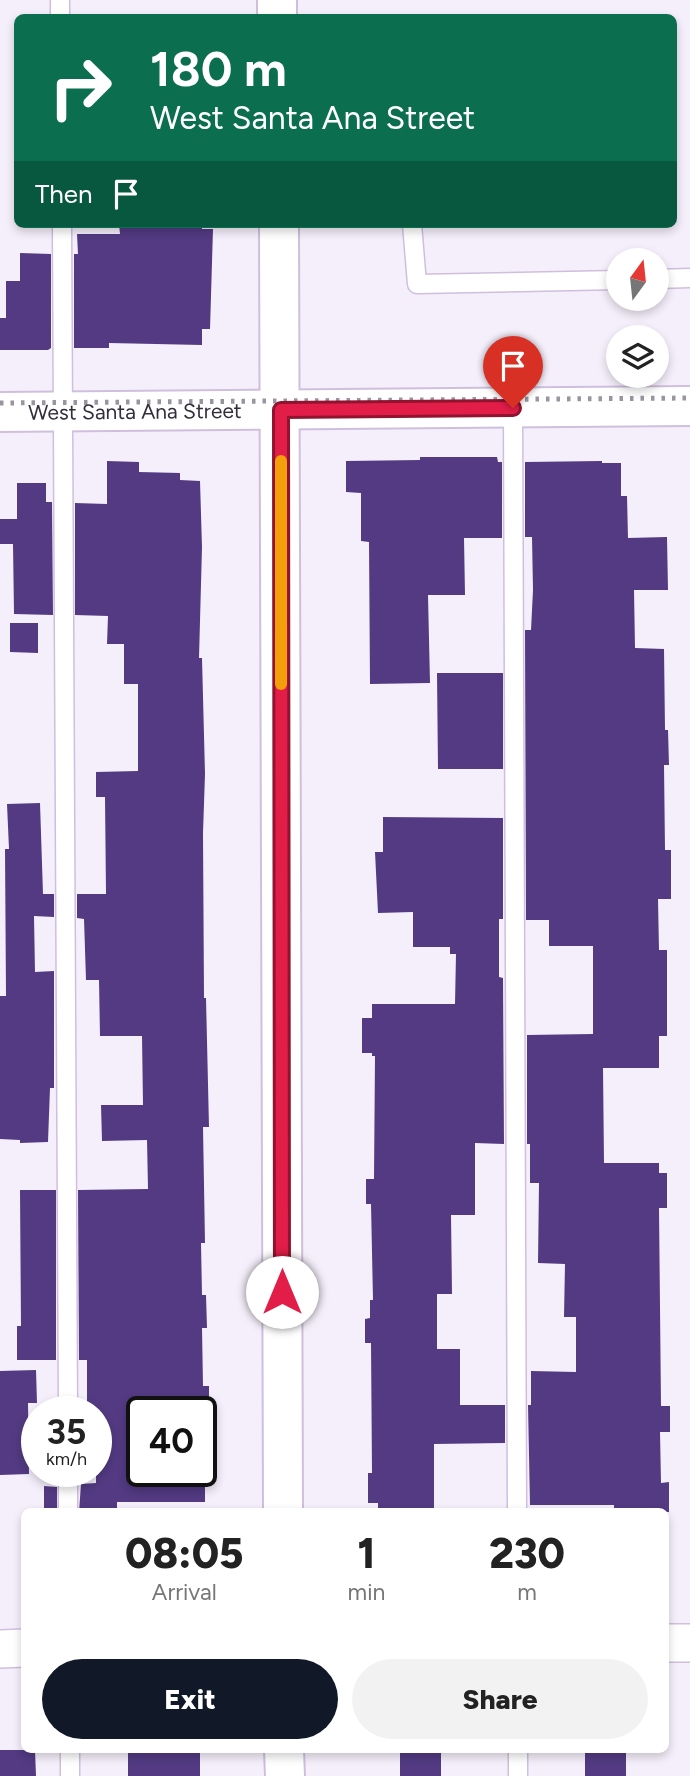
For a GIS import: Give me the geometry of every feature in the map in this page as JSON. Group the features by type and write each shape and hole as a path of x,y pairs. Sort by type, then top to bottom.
{"street":[{"path":"279,228 282,1508"},
{"name":"West Santa Ana Street","path":"0,412 690,406"},
{"path":"669,1643 690,1643"},
{"path":"0,1649 21,1648"},
{"path":"284,1753 285,1776"}],"lane":[{"path":"62,228 68,1396"},
{"path":"412,228 417,284 606,279"},
{"path":"669,279 690,278"},
{"path":"513,408 517,1508"},
{"path":"68,1487 68,1508"},
{"path":"70,1753 70,1776"},
{"path":"518,1753 519,1776"}],"building":[{"path":"119,228 213,229 210,329 202,329 202,345 109,343 109,348 74,348 74,254 78,254 77,234 120,234"},
{"path":"20,253 51,254 51,348 48,350 0,350 0,318 6,318 6,281 20,281"},
{"path":"420,457 497,457 498,462 502,462 502,538 464,538 465,595 428,595 430,683 370,684 369,542 361,541 361,493 346,492 346,461 420,460"},
{"path":"107,461 139,462 139,472 180,473 180,480 200,481 202,547 199,658 202,658 205,774 204,998 209,1127 203,1127 205,1243 201,1243 202,1295 206,1295 207,1328 202,1328 203,1386 209,1386 209,1396 126,1396 126,1487 205,1487 205,1502 117,1502 117,1508 79,1508 81,1487 112,1487 112,1396 87,1396 87,1360 79,1360 78,1190 148,1189 147,1140 102,1141 101,1105 143,1105 142,1036 100,1036 99,980 86,980 84,919 77,918 77,894 106,894 105,797 96,797 96,772 138,771 138,684 124,684 124,644 107,644 108,616 75,615 75,503 107,504"},
{"path":"525,462 621,463 621,496 627,496 628,538 667,537 668,590 634,590 635,648 664,649 665,730 668,730 669,765 664,765 665,850 671,850 671,899 658,899 659,950 667,950 667,1036 659,1036 659,1068 603,1068 604,1163 659,1163 659,1173 667,1173 667,1208 659,1208 661,1406 670,1406 670,1432 660,1432 661,1483 669,1482 669,1508 530,1505 528,1405 531,1405 531,1371 576,1372 576,1317 564,1317 565,1264 538,1263 539,1183 530,1183 530,1144 527,1144 527,1035 593,1034 593,946 549,946 549,920 526,920 525,630 531,630 533,590 532,537 525,537"},
{"path":"17,483 46,483 46,502 52,502 53,615 14,614 13,544 0,544 0,519 17,519"},
{"path":"10,623 38,623 38,653 10,652"},
{"path":"437,673 503,673 503,769 438,769"},
{"path":"40,803 43,894 54,894 54,917 34,916 35,972 54,971 54,1088 50,1088 48,1142 20,1143 20,1140 0,1139 0,996 6,996 5,849 9,849 7,804"},
{"path":"383,817 503,818 503,919 499,919 499,977 503,978 504,1144 475,1143 475,1215 451,1215 452,1294 437,1294 437,1349 460,1349 460,1405 505,1405 505,1443 434,1444 434,1508 378,1508 378,1503 368,1503 368,1473 372,1473 371,1343 365,1343 365,1319 370,1318 370,1300 373,1300 371,1204 366,1204 366,1179 374,1179 375,1056 372,1056 372,1053 362,1053 362,1018 372,1018 372,1004 455,1004 456,954 450,954 450,947 413,947 413,912 378,913 375,852 383,852"},
{"path":"20,1190 56,1190 56,1360 17,1360 17,1326 21,1326"},
{"path":"36,1370 37,1396 21,1396 21,1474 0,1475 0,1371"},
{"path":"44,1487 57,1487 57,1508 44,1508"},
{"path":"0,1750 35,1753 36,1776 0,1776"},
{"path":"128,1753 200,1753 200,1776 128,1776"},
{"path":"400,1753 441,1753 441,1776 400,1776"},
{"path":"585,1753 626,1753 626,1776 585,1776"}],"railway":[{"path":"0,403 690,398"}],"slow traffic":[{"path":"281,461 281,684"}],"route":[{"path":"282,1292 281,410 513,408"}]}
